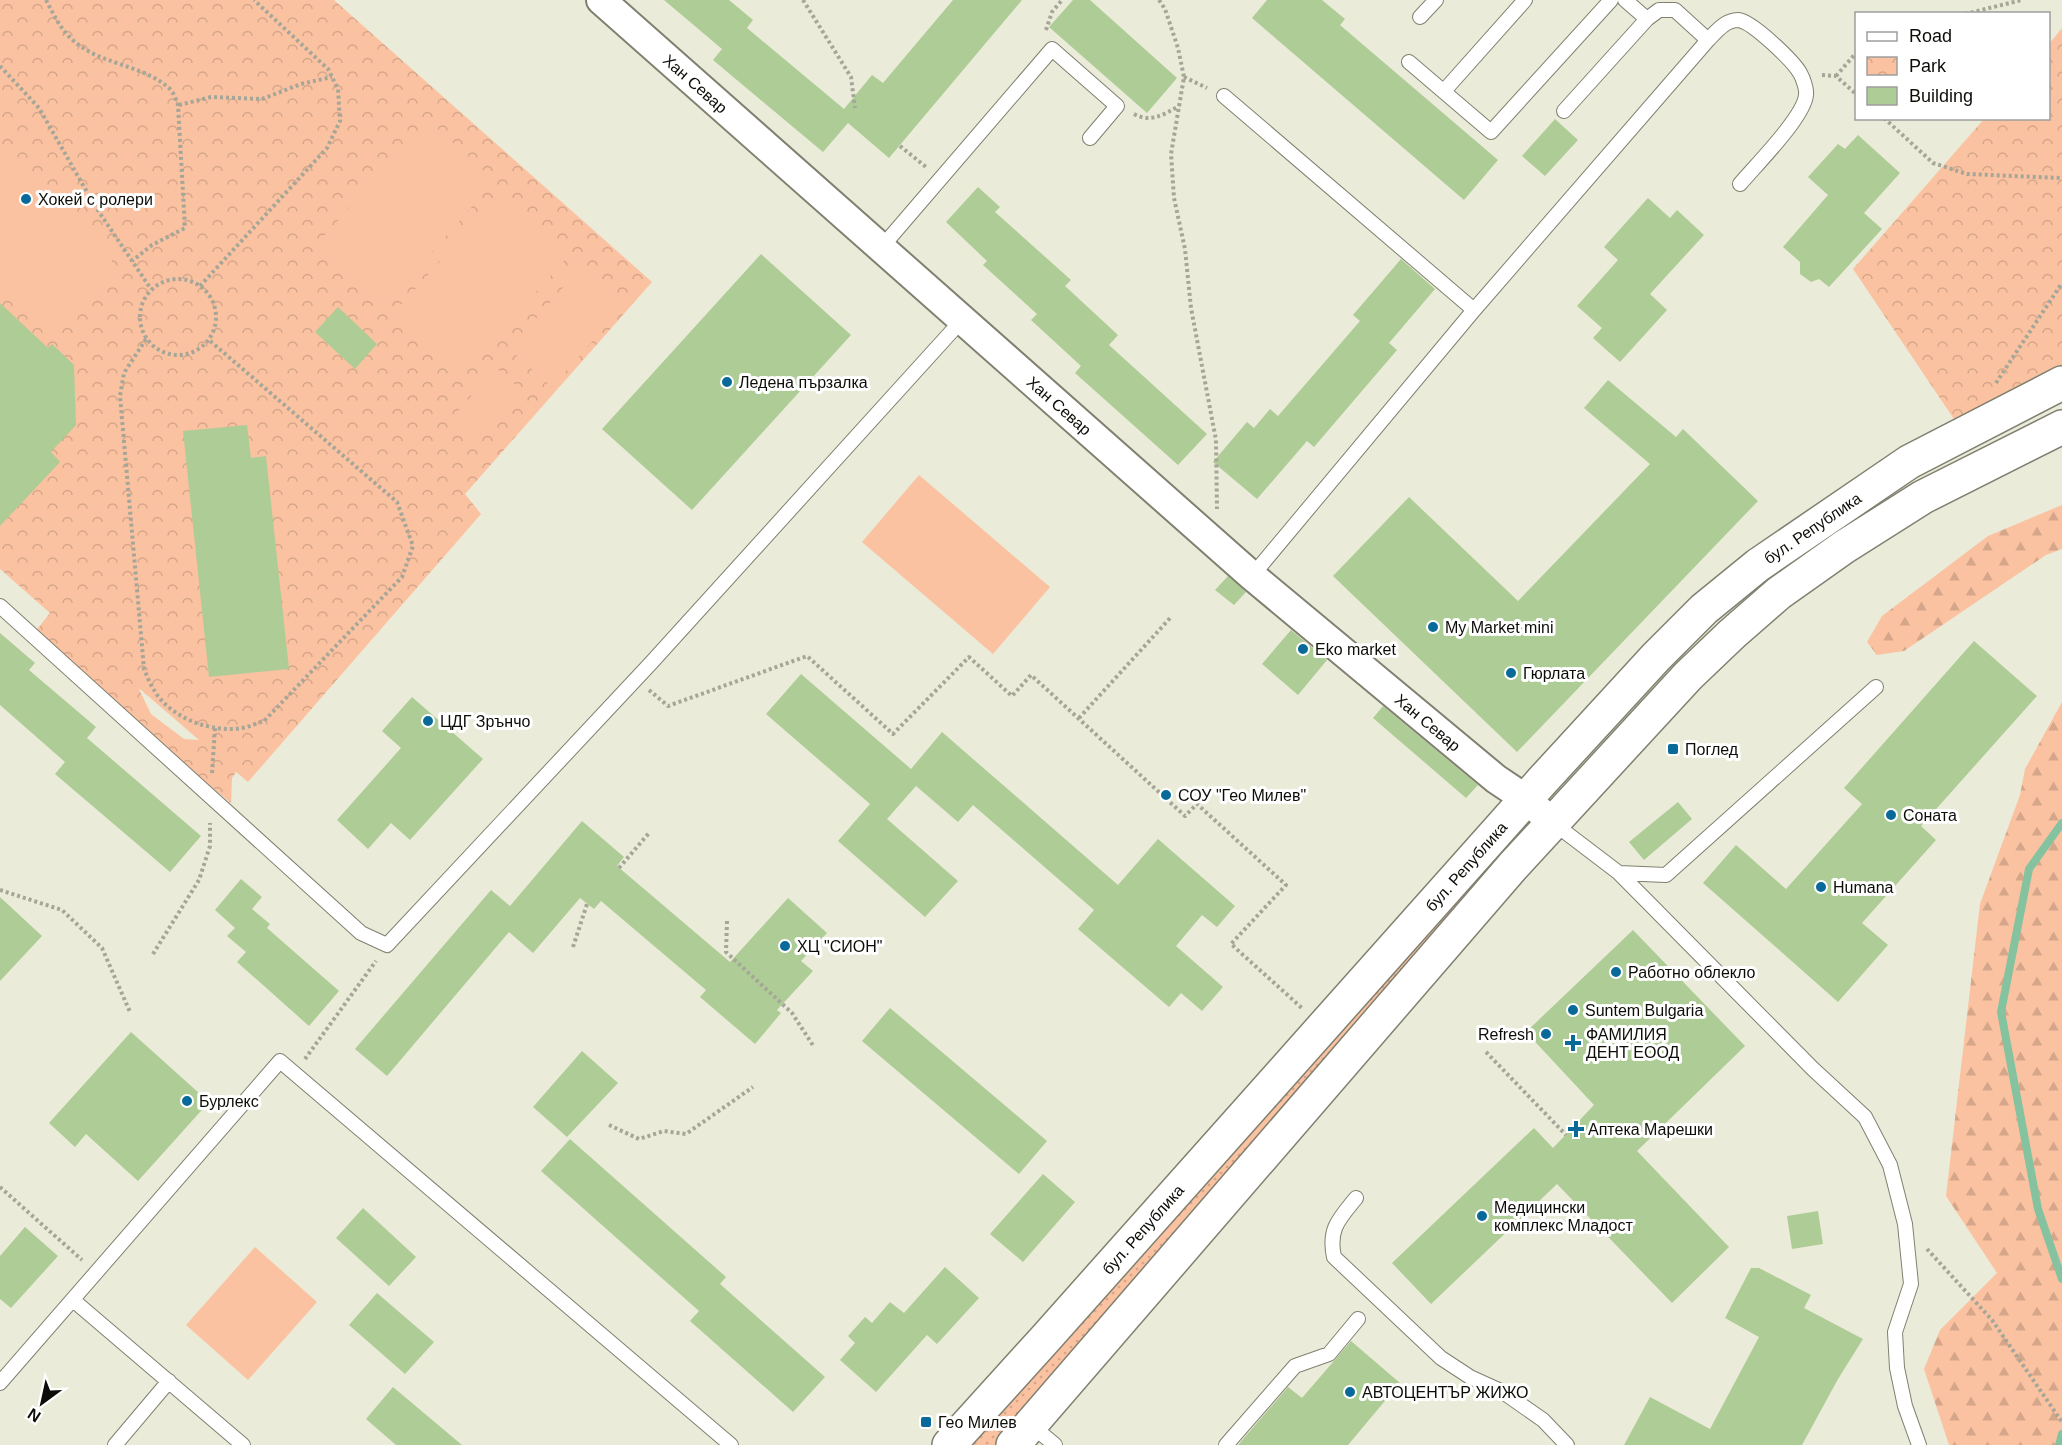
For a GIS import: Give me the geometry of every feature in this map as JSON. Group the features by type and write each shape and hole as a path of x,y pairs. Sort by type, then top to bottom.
{"street":[{"name":"Хан Севар","path":"601,0 1252,576 1552,822"},
{"name":"бул. Република","path":"949,1445 1526,800 1656,657 1704,609 1758,565 1909,462 2062,383"},
{"name":"бул. Република","path":"1033,1438 1271,1145 1552,822 1688,676 1779,593 1844,547 1923,497 2062,428"}],"lane":[{"path":"1420,17 1436,0"},
{"path":"1444,92 1525,0"},
{"path":"1410,62 1491,132 1611,0"},
{"path":"1625,0 1647,20"},
{"path":"1564,111 1647,20 1659,10 1679,5 1708,40"},
{"path":"1252,576 1474,310 1708,40 1726,22 1738,20 1757,31 1787,57 1801,74 1807,94 1802,111 1740,184"},
{"path":"881,248 1052,49 1117,106 1090,138"},
{"path":"1224,96 1474,310"},
{"path":"0,606 361,933 387,945 636,678 962,320"},
{"path":"1619,873 1666,875 1876,687"},
{"path":"1552,822 1619,873 1813,1070 1865,1117 1890,1165 1905,1224 1911,1284 1895,1332 1897,1368 1905,1406 1919,1445"},
{"path":"0,1383 280,1061 730,1445"},
{"path":"1356,1198 1337,1220 1331,1239 1334,1257 1441,1358 1470,1377 1503,1392 1543,1420 1567,1445"},
{"path":"73,1300 243,1445"},
{"path":"1226,1445 1295,1366 1329,1354 1358,1319"},
{"path":"115,1445 169,1381"}],"path":[{"path":"46,0 57,22 75,42 97,55 155,79 171,90 178,105 185,228 152,245 132,261"},
{"path":"200,286 327,148 340,121 338,89 328,69 254,0"},
{"path":"803,0 851,77 855,108"},
{"path":"1052,49 1045,29 1052,12 1062,0"},
{"path":"1160,0 1178,48 1184,77 1171,154 1174,198 1185,249 1191,308 1216,440 1217,545"},
{"path":"1973,12 2022,0"},
{"path":"1836,76 1855,55"},
{"path":"0,66 39,108 95,206 151,289"},
{"path":"1801,74 1836,76 1855,92"},
{"path":"178,105 211,97 262,99 301,84 332,77"},
{"path":"1184,77 1224,96"},
{"path":"1117,106 1143,119 1160,117 1180,106"},
{"path":"1886,120 1933,163 1941,166 1967,174 2062,178"},
{"path":"900,146 940,179"},
{"path":"178,279 191,281 200,286 215,306 216,319 209,340 195,352 182,356 168,355 156,349 146,339 141,327 140,308 151,289 162,282 178,279"},
{"path":"1991,390 2062,283"},
{"path":"146,339 124,373 120,396 144,669 155,692 172,710 191,721 215,728 241,728 264,721 402,577 413,546 397,502 209,340"},
{"path":"1079,718 1172,616"},
{"path":"636,678 668,706 807,656 892,734 969,657 1012,696 1031,675 1185,816 1197,804 1286,885 1231,944 1323,1027"},
{"path":"153,954 199,880 210,846 215,728"},
{"path":"619,868 649,832"},
{"path":"0,890 62,910 102,948 130,1012"},
{"path":"573,947 587,904"},
{"path":"727,921 726,952 792,1013 814,1047"},
{"path":"295,1073 387,945"},
{"path":"1486,1052 1566,1135"},
{"path":"609,1125 639,1139 664,1131 686,1134 753,1087"},
{"path":"0,1187 96,1273"},
{"path":"1905,1224 1992,1320 2062,1422"}],"green space":[{"path":"0,0 334,0 652,282 465,494 481,514 248,782 236,772 232,778 231,803 31,637 50,613 0,569","holes":["140,689 199,740 184,739 151,714"]},
{"path":"2062,28 2062,387 1964,434 1853,269 1983,120 2050,120 2050,43"},
{"path":"428,120 495,181 383,306 315,246"},
{"name":"Хокей с ролери","path":"0,154 105,244 112,261 109,278 76,317 54,323 36,319 0,290"},
{"path":"503,191 571,253 460,376 392,315"},
{"path":"581,267 624,305 552,387 509,349"},
{"path":"496,368 520,389 476,439 452,418"},
{"path":"919,475 1050,587 993,654 862,542"},
{"path":"2062,505 2062,549 2046,555 1904,651 1877,655 1867,642 1882,616 1988,536"},
{"path":"2062,702 2062,1445 1949,1445 1924,1369 1940,1330 1997,1273 1946,1196 1980,904 2020,795 2025,769"},
{"path":"1478,854 1501,881 1013,1445 948,1445"},
{"path":"255,1247 317,1302 248,1380 186,1325"}],"building":[{"path":"664,0 729,0 753,20 747,28 844,109 872,75 883,83 953,0 1022,0 889,158 848,123 823,152 713,60 722,49"},
{"path":"1073,0 1090,0 1177,78 1147,113 1049,27"},
{"path":"1267,0 1322,0 1345,19 1340,25 1498,160 1464,200 1252,18"},
{"path":"1555,119 1578,140 1545,176 1522,156"},
{"path":"1858,135 1900,173 1864,213 1882,229 1829,287 1819,279 1811,282 1800,274 1800,262 1783,247 1828,195 1808,177 1838,144 1845,149"},
{"path":"978,187 1000,207 995,212 1071,280 1065,286 1118,335 1109,345 1207,434 1178,465 1075,373 1081,366 1031,320 1037,314 983,265 987,261 946,222"},
{"path":"1648,198 1670,218 1677,210 1704,235 1650,294 1667,310 1620,362 1593,338 1602,328 1577,306 1618,260 1604,247"},
{"name":"Ледена пързалка","path":"761,254 851,335 692,510 602,429"},
{"path":"1401,259 1435,289 1389,343 1397,350 1314,447 1307,441 1257,499 1213,462 1247,422 1254,428 1270,409 1278,416 1360,321 1353,315"},
{"path":"0,303 48,348 52,344 74,365 76,425 51,452 60,462 0,526"},
{"path":"338,307 377,344 355,369 315,332"},
{"path":"1608,380 1676,437 1683,429 1758,501 1517,752 1333,576 1409,497 1518,601 1650,464 1584,408"},
{"path":"247,425 251,458 266,456 289,669 209,677 183,431"},
{"path":"1228,576 1246,592 1234,605 1215,590"},
{"path":"1291,630 1327,660 1298,695 1262,664"},
{"path":"0,633 35,663 29,670 96,727 87,738 201,836 170,872 55,774 65,762 0,705"},
{"name":"Соната","path":"1974,641 2037,696 1921,826 1936,840 1862,923 1888,945 1838,1002 1703,883 1736,845 1786,889 1862,804 1844,788"},
{"path":"801,674 911,769 942,732 1118,885 1158,839 1235,906 1217,927 1202,915 1176,946 1223,987 1202,1011 1181,993 1169,1007 1078,929 1094,910 973,805 958,822 916,786 887,819 958,881 925,917 838,841 870,804 766,714"},
{"path":"412,697 483,759 410,840 391,823 368,849 337,820 401,748 382,731"},
{"path":"1383,706 1478,785 1466,798 1373,718"},
{"path":"1678,802 1692,819 1644,860 1629,842"},
{"path":"582,821 624,857 617,866 730,962 788,898 827,933 801,961 813,971 777,1010 781,1013 755,1044 700,997 706,990 601,901 594,909 580,898 533,953 509,932 387,1076 355,1049 491,890 510,906"},
{"path":"241,879 262,897 252,909 270,924 267,928 339,991 309,1026 237,962 246,952 227,936 235,928 215,910"},
{"path":"0,897 42,936 0,981"},
{"path":"1633,930 1745,1046 1637,1151 1729,1247 1672,1303 1557,1184 1431,1304 1392,1263 1534,1128 1553,1148 1594,1105 1526,1032"},
{"path":"890,1008 1047,1141 1019,1174 862,1041"},
{"path":"131,1032 209,1102 138,1181 86,1134 75,1147 49,1123"},
{"path":"582,1051 618,1083 567,1137 533,1107"},
{"path":"570,1139 726,1277 720,1284 825,1377 793,1412 690,1321 699,1311 541,1171"},
{"path":"1043,1174 1075,1202 1023,1262 990,1234"},
{"path":"363,1208 416,1257 389,1286 336,1238"},
{"path":"1818,1211 1823,1244 1792,1249 1787,1216"},
{"path":"25,1227 58,1256 11,1308 0,1299 0,1256"},
{"path":"945,1267 979,1298 937,1344 927,1335 876,1392 840,1360 855,1343 848,1336 865,1317 872,1323 890,1302 904,1313"},
{"path":"1751,1268 1759,1268 1811,1295 1804,1308 1863,1339 1802,1445 1624,1445 1650,1397 1710,1429 1759,1337 1725,1318"},
{"path":"377,1293 434,1342 405,1374 349,1325"},
{"name":"АВТОЦЕНТЪР ЖИЖО","path":"1351,1341 1400,1383 1348,1445 1238,1445 1288,1387 1302,1398"},
{"path":"393,1387 462,1445 396,1445 366,1419"}],"waterway":[{"path":"2062,823 2029,869 2001,1012 2038,1209 2062,1279"},
{"path":"2059,1445 2062,1434"}],"place":[{"name":"Хокей с ролери","path":"26,199"},
{"name":"Ледена пързалка","path":"727,382"},
{"name":"My Market mini","path":"1433,627"},
{"name":"Eko market","path":"1303,649"},
{"name":"Гюрлата","path":"1511,673"},
{"name":"ЦДГ Зрънчо","path":"428,721"},
{"name":"Поглед","path":"1673,749"},
{"name":"СОУ \"Гео Милев\"","path":"1166,795"},
{"name":"Соната","path":"1891,815"},
{"name":"Humana","path":"1821,887"},
{"name":"ХЦ \"СИОН\"","path":"785,946"},
{"name":"Работно облекло","path":"1616,972"},
{"name":"Suntem Bulgaria","path":"1573,1010"},
{"name":"Refresh","path":"1546,1034"},
{"name":"ФАМИЛИЯ ДЕНТ ЕООД","path":"1573,1043"},
{"name":"Бурлекс","path":"187,1101"},
{"name":"Аптека Марешки","path":"1576,1129"},
{"name":"Медицински комплекс Младост","path":"1482,1216"},
{"name":"АВТОЦЕНТЪР ЖИЖО","path":"1350,1392"},
{"name":"Гео Милев","path":"926,1422"}]}
